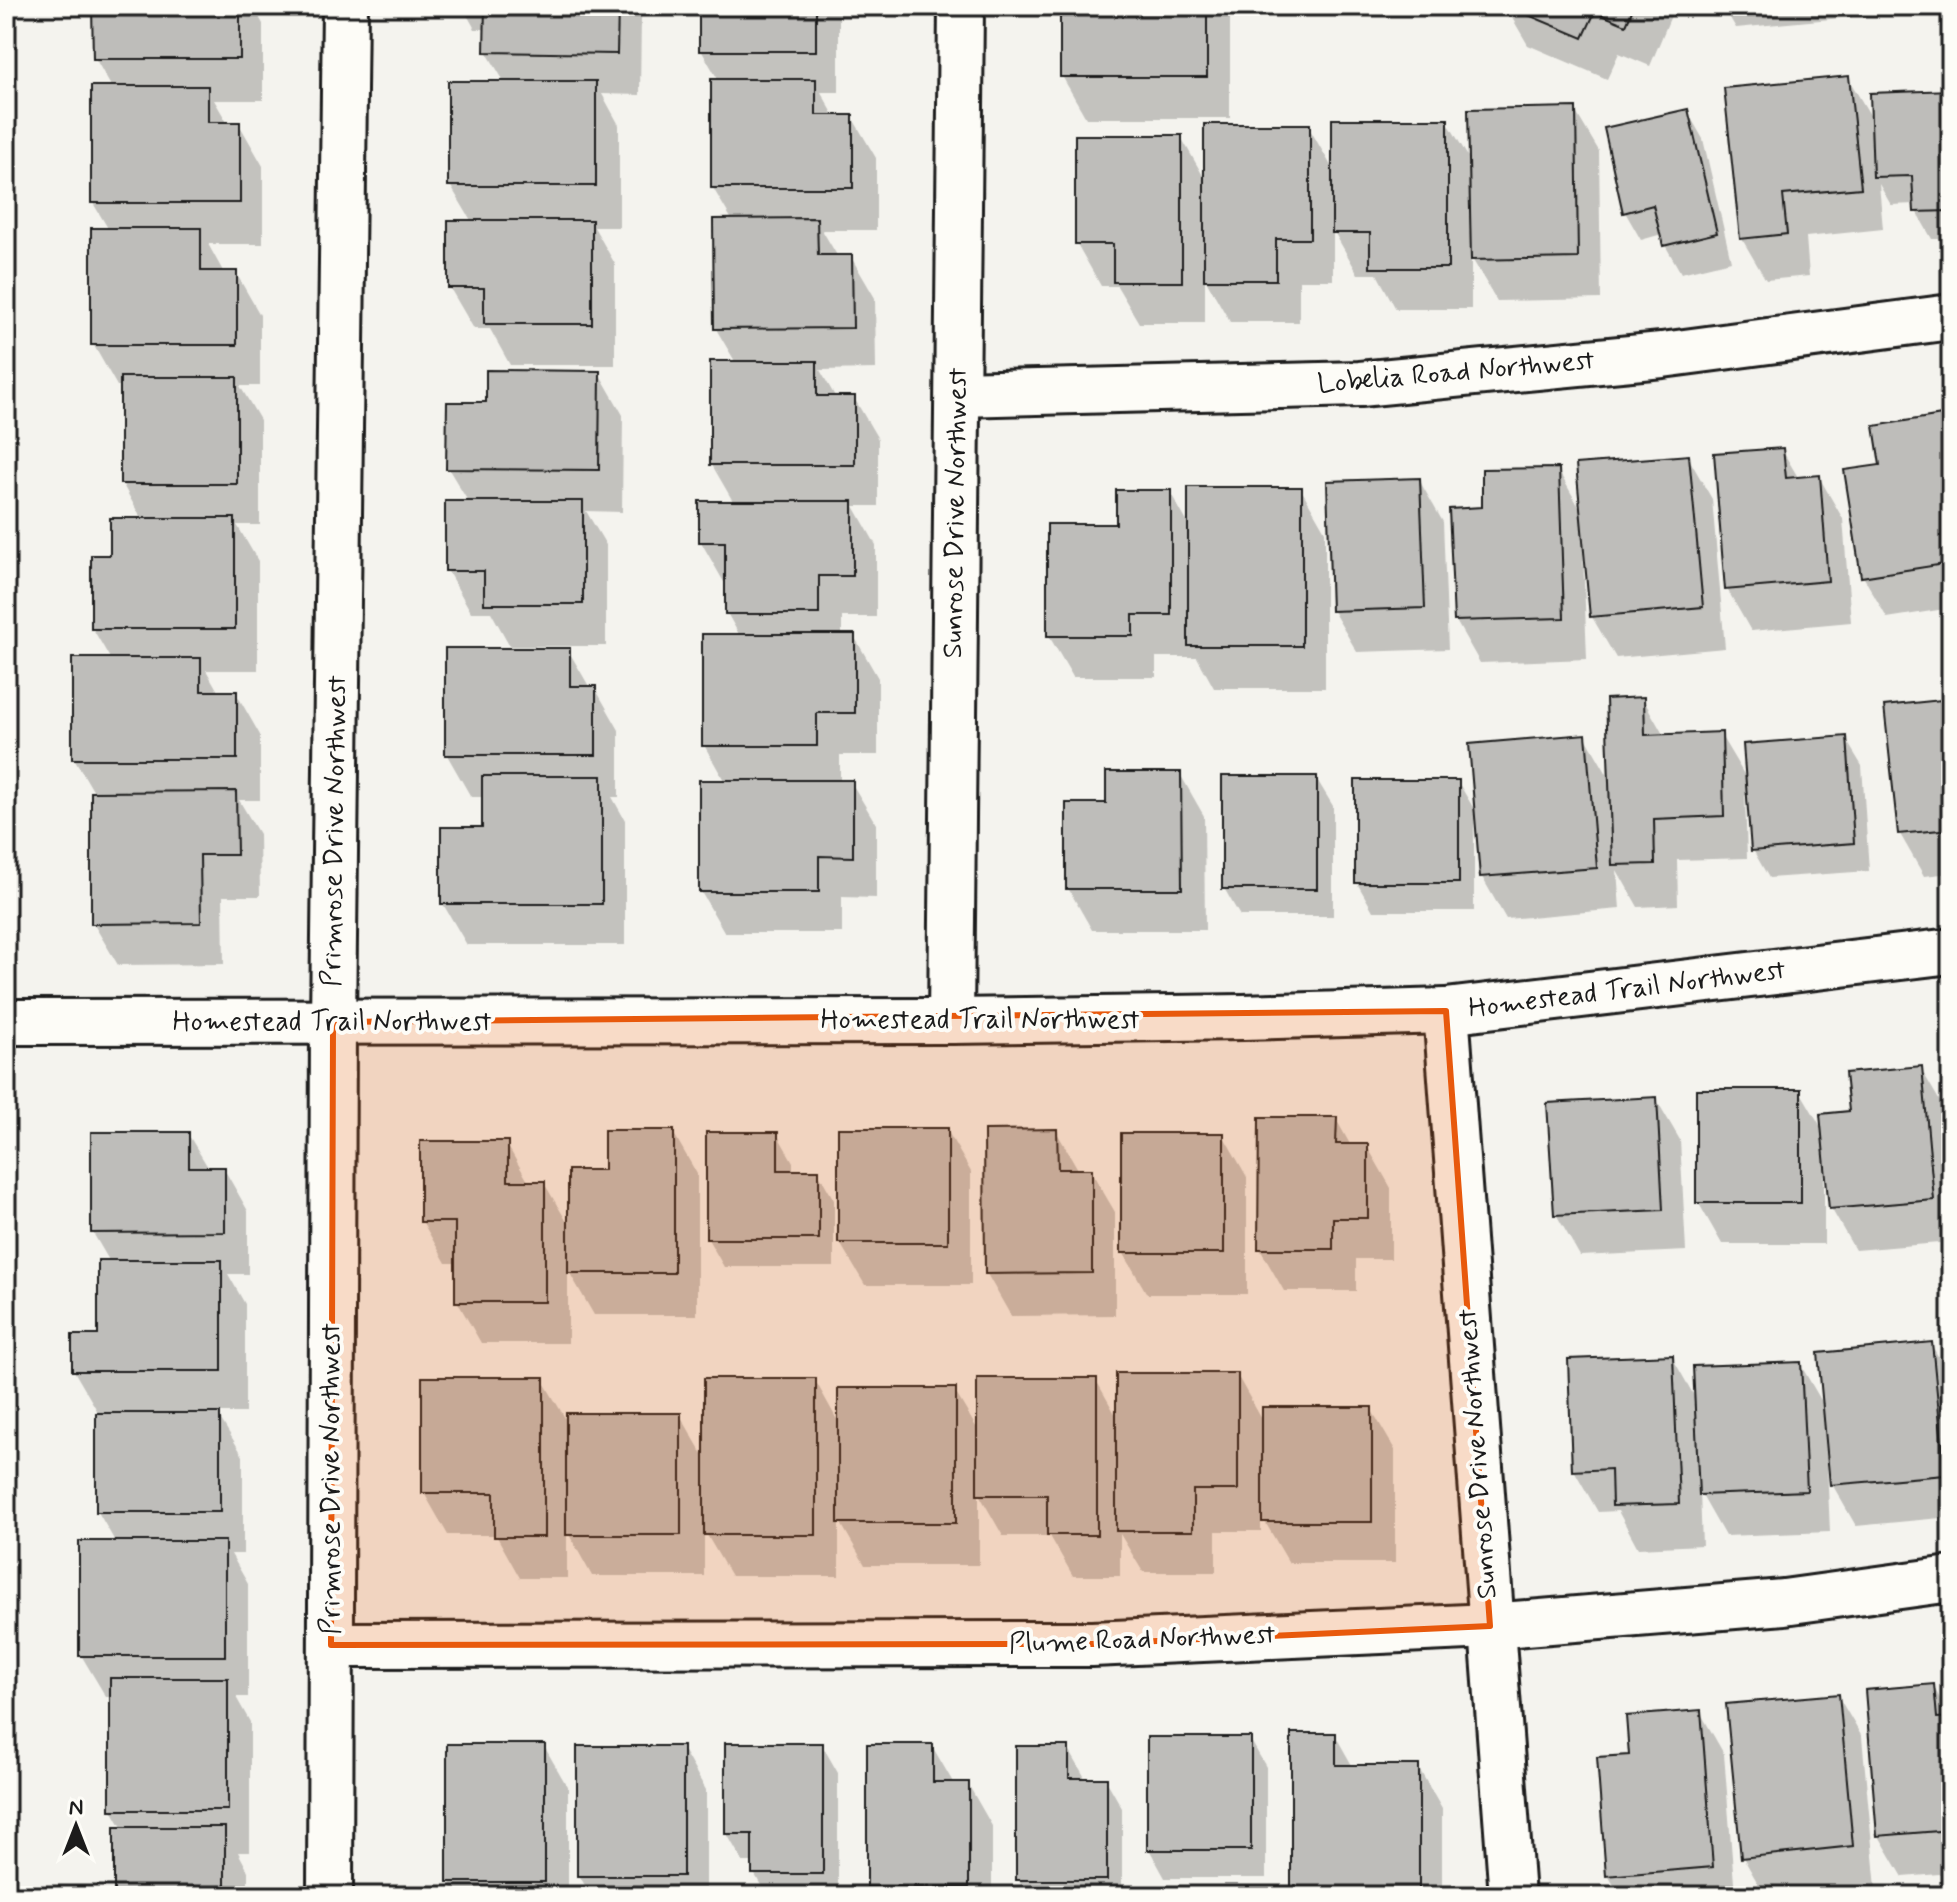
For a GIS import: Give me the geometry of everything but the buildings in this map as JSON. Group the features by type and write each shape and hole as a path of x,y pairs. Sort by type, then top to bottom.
{"street":[{"name":"Primrose Drive Northwest","path":"330,1896 333,1022 345,6"},
{"name":"Sunrose Drive Northwest","path":"951,1021 961,6"},
{"name":"Lobelia Road Northwest","path":"958,394 1360,384 1662,355 1951,317"},
{"name":"Homestead Trail Northwest","path":"6,1022 951,1021 1446,1011 1951,951"},
{"name":"Sunrose Drive Northwest","path":"1446,1011 1512,1896"},
{"name":"Plume Road Northwest","path":"331,1645 1092,1644 1490,1626 1784,1602 1951,1579"}],"highlighted area":[{"path":"1446,1011 1490,1626 1092,1644 331,1645 333,1022"}]}
